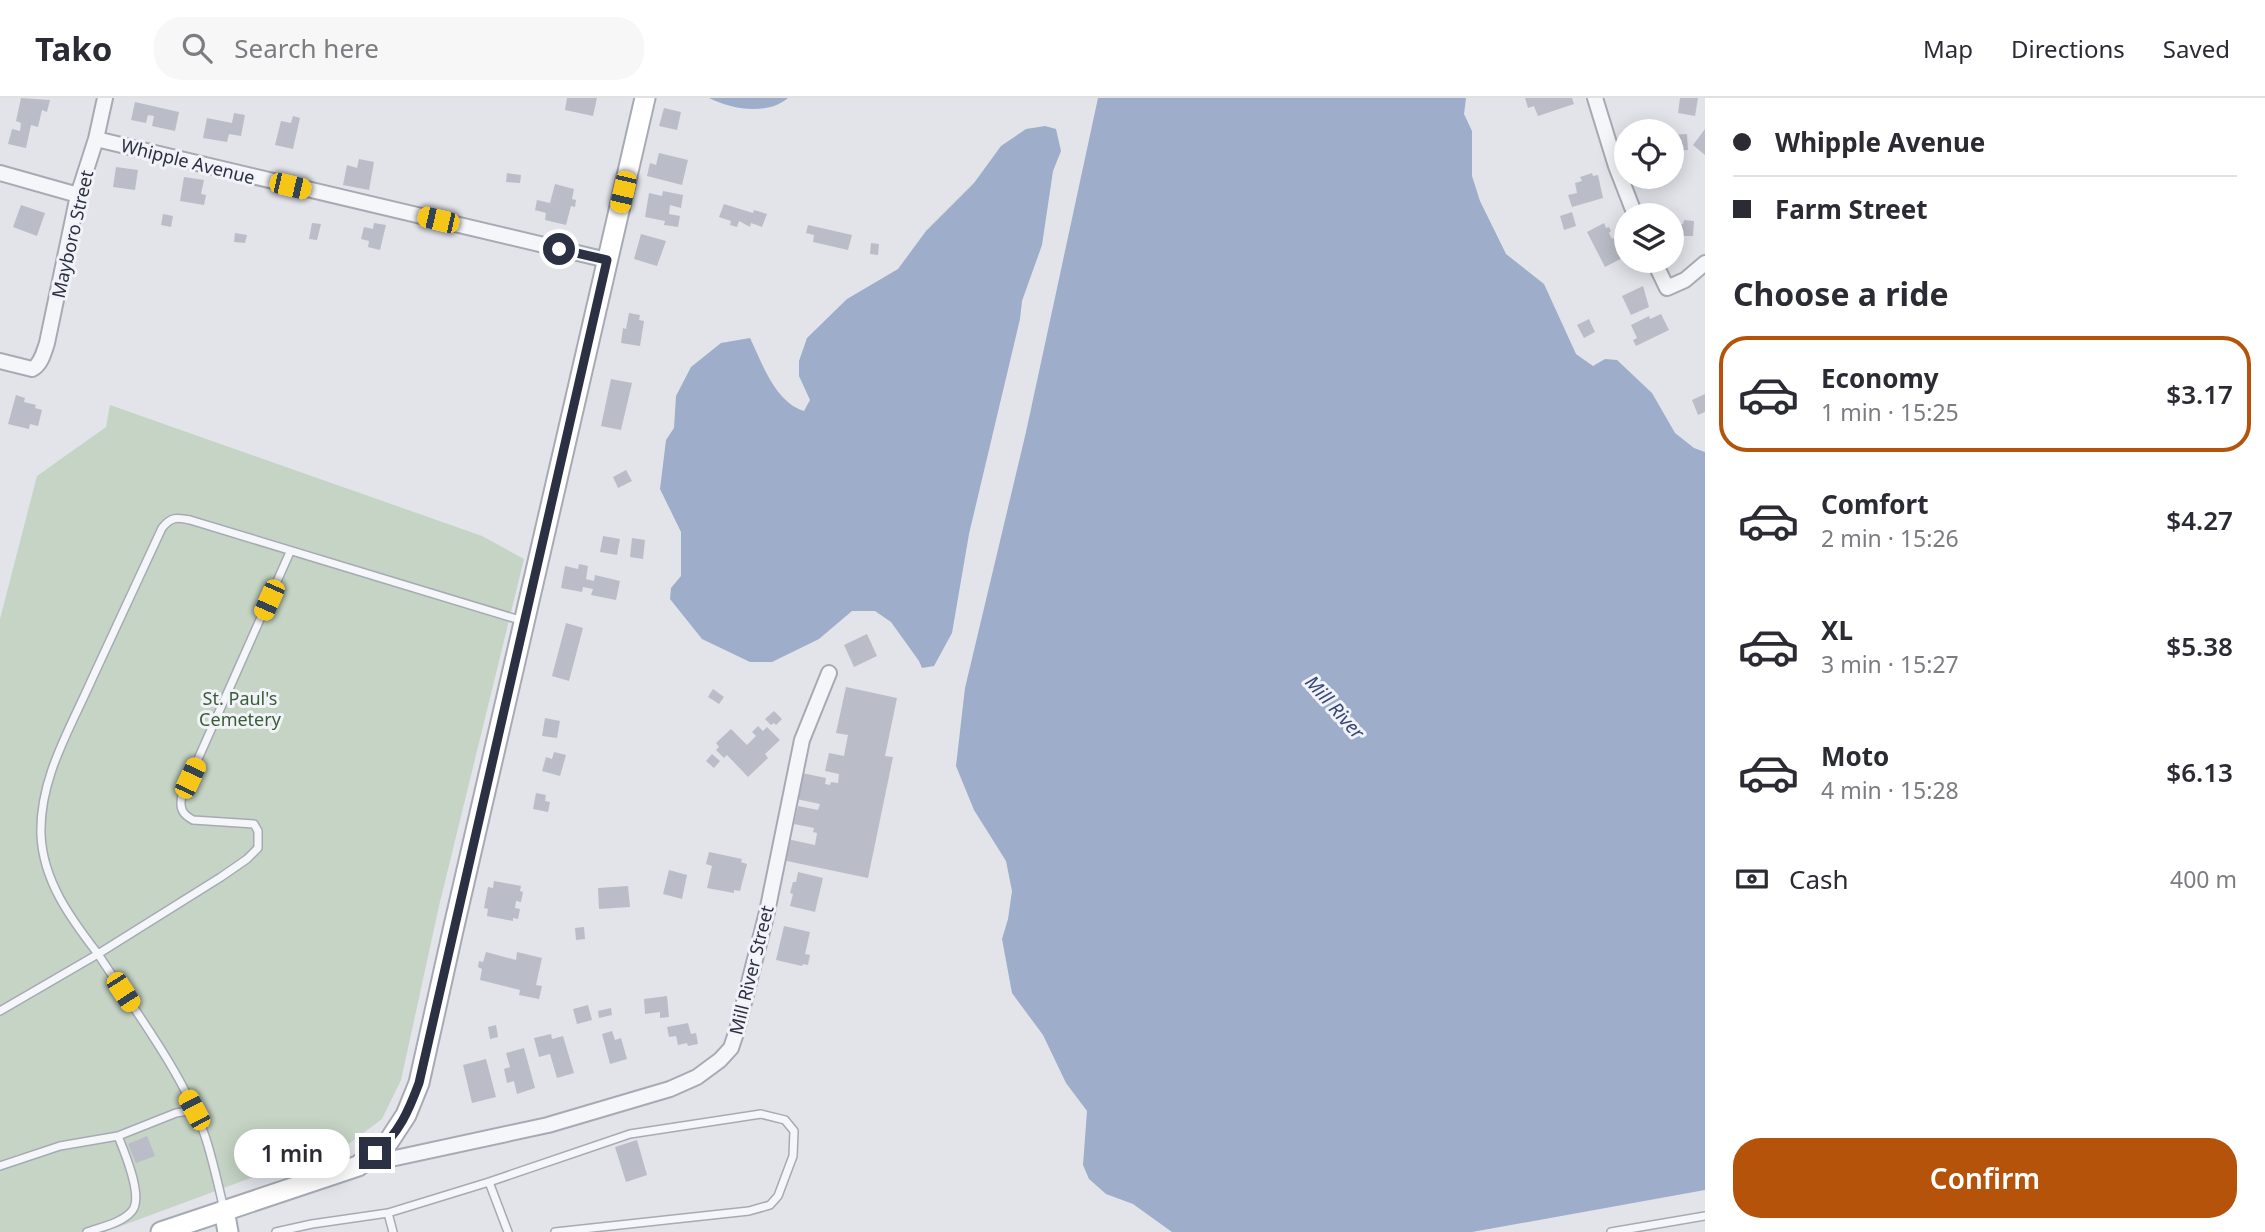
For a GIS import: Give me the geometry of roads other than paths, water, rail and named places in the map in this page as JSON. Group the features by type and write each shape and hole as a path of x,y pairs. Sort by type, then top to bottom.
{"street":[{"name":"Mayboro Street","path":"0,361 32,369 42,358 78,195 96,139 105,98"},
{"path":"161,1232 358,1166 389,1142 399,1128 419,1083 645,98"},
{"path":"1595,98 1630,203"},
{"name":"Whipple Avenue","path":"96,139 607,260"},
{"path":"0,173 78,195"},
{"path":"1660,273 1667,288 1685,280 1705,263"},
{"name":"Mill River Street","path":"358,1166 548,1125 670,1089 697,1077 720,1060 731,1048 737,1030 766,912 802,740 829,673"},
{"path":"224,1210 228,1232"}],"lane":[{"path":"224,1210 205,1136 194,1110 175,1074 98,954 77,927 55,889 41,837 46,783 162,528 176,517 524,621"},
{"path":"0,1011 98,954 220,877 258,848 258,831 254,824 193,820 185,816 180,804 290,552"},
{"path":"0,1166 60,1146 118,1136 176,1113 194,1110"},
{"path":"276,1232 325,1221 388,1213 630,1134 761,1114 785,1120 794,1131 793,1156 778,1196 770,1205 749,1211 555,1232"},
{"path":"87,1232 118,1221 135,1206 130,1166 118,1136"},
{"path":"489,1182 508,1232"},
{"path":"388,1213 393,1232"},
{"path":"1611,1232 1705,1216"}],"water":[{"path":"709,98 788,98 770,107 749,109"},
{"name":"Mill River","path":"1098,98 1466,98 1464,114 1472,131 1472,176 1480,201 1506,254 1544,284 1576,354 1593,366 1605,359 1617,360 1652,393 1675,433 1694,448 1705,452 1705,1190 1472,1232 1172,1232 1133,1204 1106,1194 1089,1179 1083,1165 1087,1111 1066,1083 1043,1035 1012,993 1002,939 1012,891 1006,861 974,810 956,766 965,688 1026,432"},
{"path":"1045,126 1056,129 1061,151 1053,171 1042,245 1022,301 969,534 952,633 934,666 922,668 891,622 875,611 852,611 819,639 772,662 750,662 702,639 670,599 671,588 681,576 681,532 660,489 666,440 674,428 676,396 691,367 721,343 750,338 777,391 804,411 810,400 799,376 799,361 807,338 847,299 898,269 926,231 974,183 1001,146 1026,129"}],"park label":[{"name":"St. Paul's Cemetery","path":"240,708"}]}
